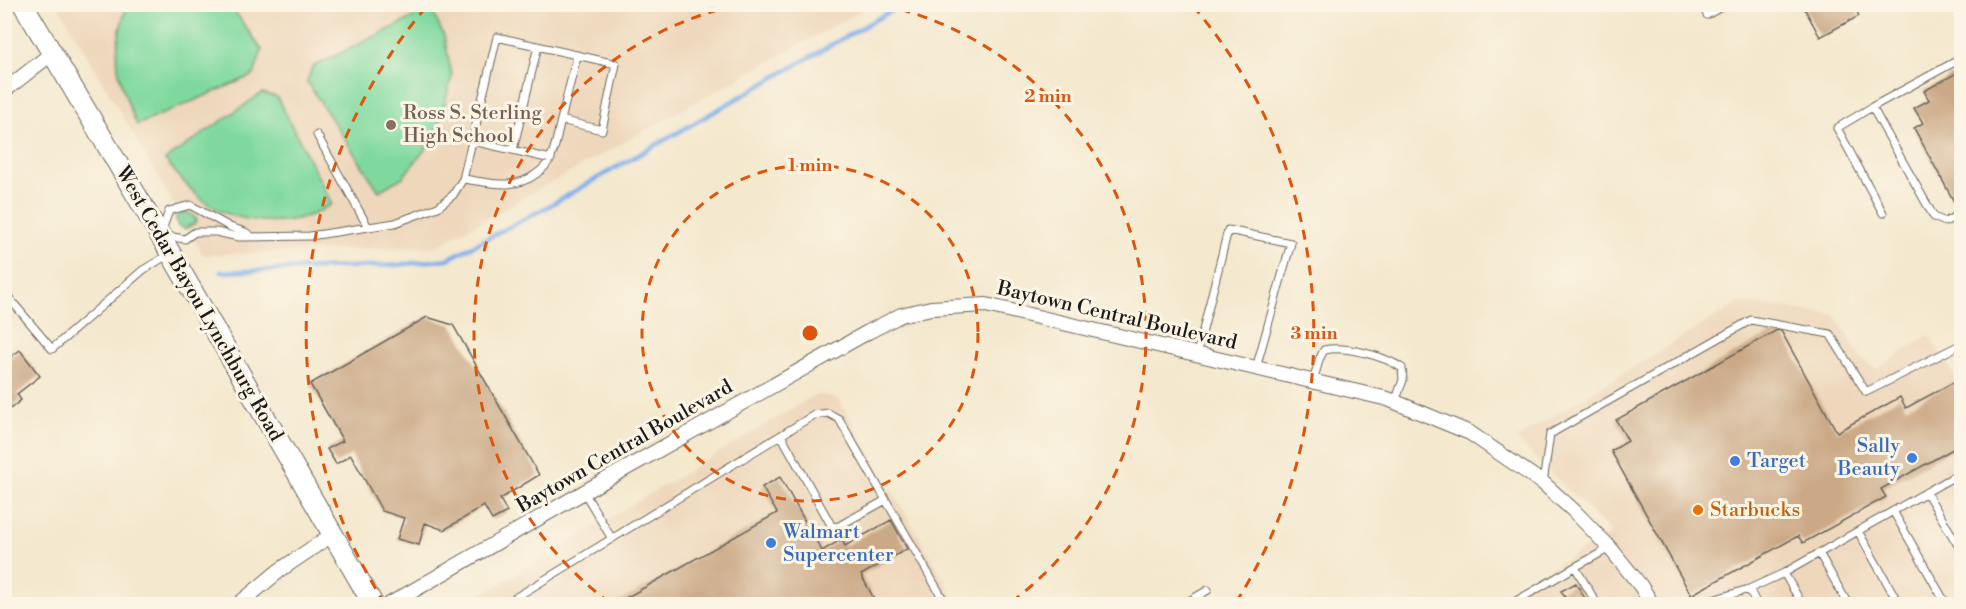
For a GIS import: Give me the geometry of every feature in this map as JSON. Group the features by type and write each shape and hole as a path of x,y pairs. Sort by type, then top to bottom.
{"main road":[{"name":"West Cedar Bayou Lynchburg Road","path":"23,4 160,235 373,604"}],"street":[{"path":"4,92 51,54"},
{"name":"Baytown Central Boulevard","path":"390,604 584,492 901,315 932,308 986,305 1395,402 1470,433 1543,483 1574,511 1611,548 1652,604"},
{"path":"239,604 280,570 333,534"}],"lane":[{"path":"1702,4 1707,15 1726,4"},
{"path":"251,236 190,205 169,211 160,235 184,239 195,232 239,237 310,236 395,222 438,207 453,195 463,179 497,37 616,64 602,130 561,120"},
{"path":"513,150 538,46"},
{"path":"463,179 507,185 518,184 531,178 542,169 551,159 577,56"},
{"path":"1883,213 1837,128 1962,58"},
{"path":"1872,107 1934,217 1945,222 1962,213"},
{"path":"317,135 368,227"},
{"path":"473,141 551,159"},
{"path":"1197,354 1228,230 1291,243 1256,368"},
{"path":"4,292 52,349 143,270 170,253"},
{"path":"1543,483 1550,434 1751,320 1830,334 1866,392 1962,344"},
{"path":"1313,382 1318,360 1324,351 1331,348 1345,349 1392,362 1402,368 1403,380 1395,402"},
{"path":"505,604 814,415 828,413 839,419 946,604"},
{"path":"781,435 831,525 837,527 886,500"},
{"path":"1699,604 1709,603 1749,589 1784,573 1962,472"},
{"path":"584,492 612,539"},
{"path":"1926,492 1962,552"},
{"path":"1893,511 1946,604"},
{"path":"1858,531 1899,604"},
{"path":"1511,604 1611,548"},
{"path":"1819,553 1848,604"},
{"path":"1575,567 1597,604"},
{"path":"1784,573 1802,604"},
{"path":"1749,589 1757,604"},
{"path":"1184,604 1208,590"}],"shaded area":[{"name":"Ross S. Sterling High School","path":"58,5 871,5 437,246 203,255"},
{"path":"1740,302 1835,315 1861,358 1876,369 1929,335 1961,386 1961,604 1488,604 1612,533 1516,439"},
{"path":"817,394 839,399 958,604 466,604"}],"green space":[{"path":"128,4 230,5 262,50 254,75 137,125 124,94 118,66 119,37"},
{"path":"431,9 444,36 452,76 436,136 403,177 379,191 307,82 312,67"},
{"path":"262,93 277,97 332,204 311,215 298,219 270,221 241,218 228,214 199,197 165,160"},
{"path":"183,212 191,214 197,220 185,229 178,226 176,219"}],"building":[{"path":"1802,4 1853,4 1859,16 1820,37"},
{"path":"1962,70 1962,207 1958,209 1914,128 1923,123 1914,108 1929,100 1924,91"},
{"path":"427,317 453,325 539,475 500,499 507,512 492,520 484,506 444,530 425,523 419,545 397,539 404,518 382,511 351,455 336,464 327,449 343,441 310,384"},
{"name":"Target","path":"1777,330 1781,331 1837,432 1900,397 1906,408 1952,383 1962,400 1962,444 1881,489 1886,497 1803,543 1798,536 1691,595 1611,451 1628,441 1616,420"},
{"path":"20,350 40,376 17,394 21,400 4,414 4,362"},
{"name":"Walmart Supercenter","path":"780,477 822,551 842,539 845,546 891,520 907,549 861,575 877,604 615,604 777,513 762,487"},
{"path":"1576,583 1588,604 1569,604 1561,591"}],"waterway":[{"path":"221,272 398,265 448,259 547,207 903,4"}],"place":[{"name":"Ross S. Sterling High School","path":"391,125"},
{"name":"Sally Beauty","path":"1912,458"},
{"name":"Target","path":"1735,461"},
{"name":"Starbucks","path":"1698,510"},
{"name":"Walmart Supercenter","path":"771,543"}]}
